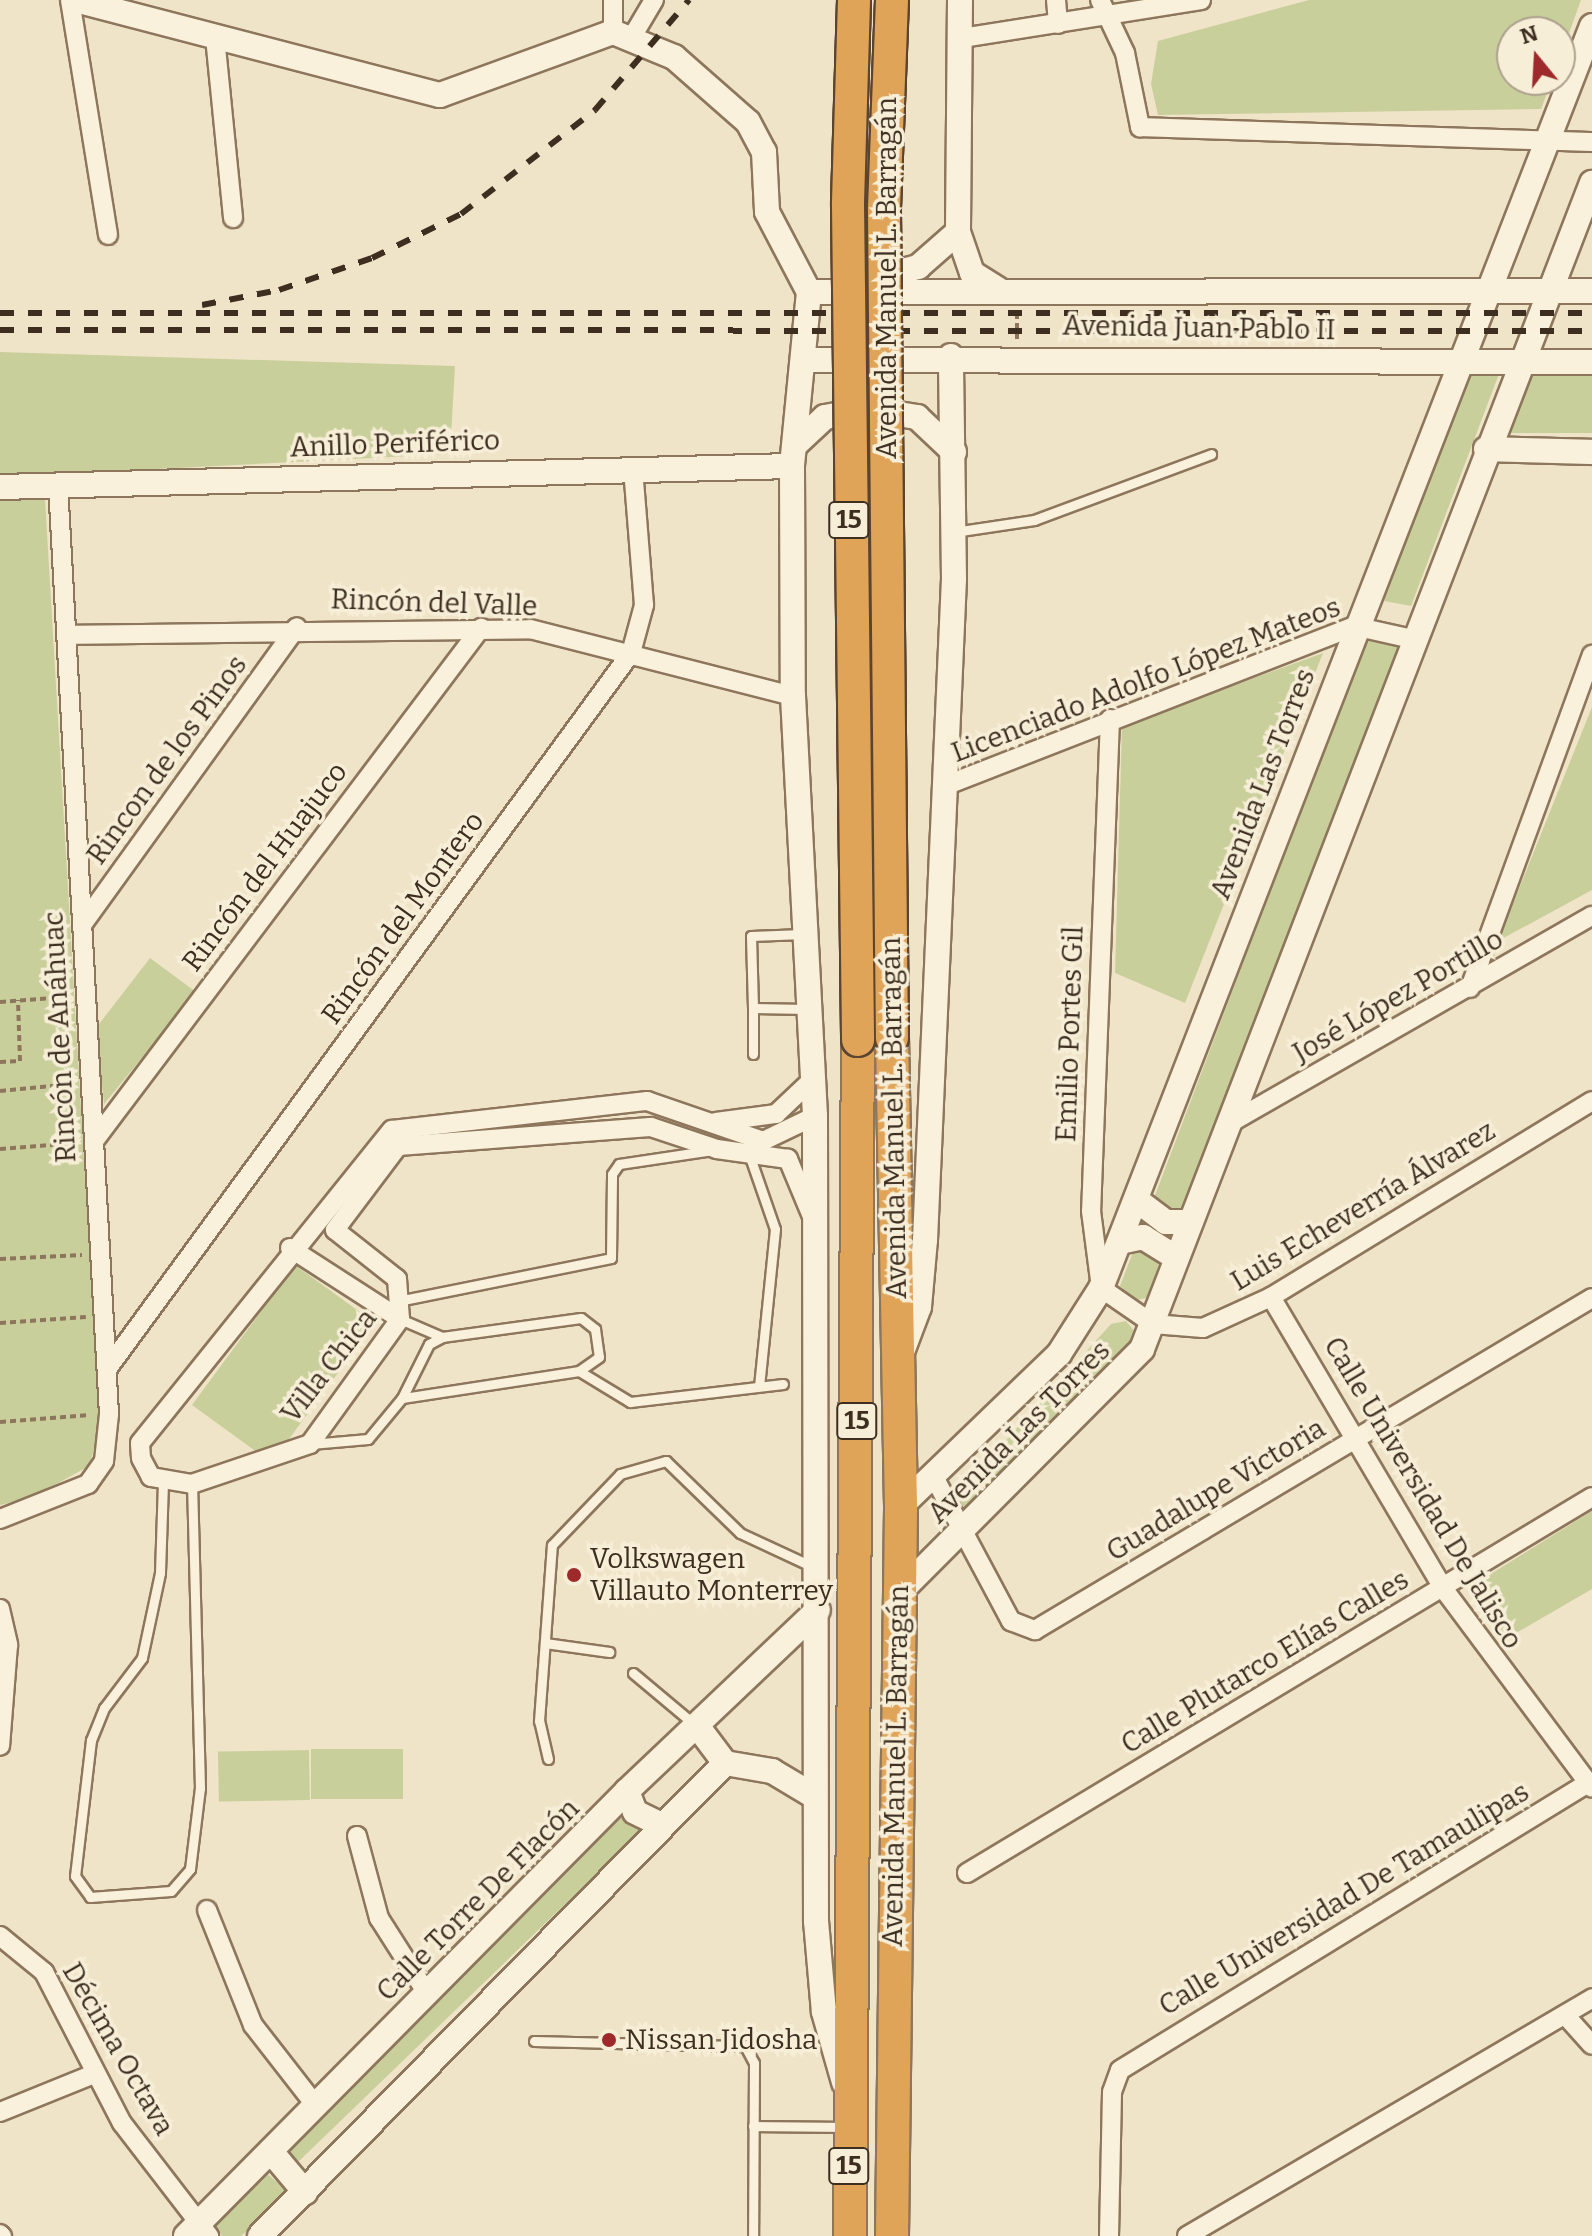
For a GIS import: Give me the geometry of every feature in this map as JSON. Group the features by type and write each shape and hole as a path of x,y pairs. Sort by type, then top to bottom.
{"highway":[{"name":"Avenida Manuel L. Barragán","path":"850,2236 858,1040 848,237 854,0"},
{"name":"Avenida Manuel L. Barragán","path":"892,0 884,211 892,1038 901,1506 892,2236"}],"street":[{"path":"108,235 73,0 440,95 622,34 654,0"},
{"path":"613,0 622,34"},
{"path":"960,0 958,232 972,273 1008,290"},
{"path":"1056,0 1058,24"},
{"path":"1100,0 1125,53 1132,119 1140,127 1592,142"},
{"path":"962,38 1110,19 1201,0"},
{"name":"Avenida Las Torres","path":"901,1506 1059,1354 1101,1288 1138,1201 1354,626 1485,289 1592,26"},
{"path":"622,34 674,57 748,122 764,152 767,212 809,292 794,455 793,696 815,1116 818,1610 814,1796 824,2012 849,2111"},
{"path":"215,37 233,218"},
{"name":"Avenida Las Torres","path":"900,1592 1115,1383 1153,1324 1412,639 1486,449 1554,290 1592,183"},
{"path":"798,269 829,283 880,278 918,267 958,232"},
{"name":"Avenida Juan Pablo II","path":"809,292 1592,291"},
{"path":"899,1362 923,1277 947,785 954,532 951,356"},
{"name":"Avenida Juan Pablo II","path":"804,360 1018,356 1592,362"},
{"path":"794,455 825,417 883,409 917,417 954,452"},
{"path":"1486,449 1592,452"},
{"name":"Anillo Periférico","path":"0,487 633,467 794,455"},
{"name":"Rincón del Montero","path":"108,1368 631,653 644,605 633,467"},
{"name":"Rincón de Anáhuac","path":"0,1519 88,1484 104,1461 109,1414 58,485"},
{"name":"Licenciado Adolfo López Mateos","path":"947,785 1354,626 1412,639"},
{"name":"Rincón del Valle","path":"66,635 297,627 530,629 793,696"},
{"name":"Rincon de los Pinos","path":"82,925 297,627"},
{"name":"Rincón del Huajuco","path":"94,1141 481,628"},
{"path":"1470,988 1592,655"},
{"name":"Emilio Portes Gil","path":"1101,1288 1091,1211 1110,719"},
{"name":"José López Portillo","path":"1230,1123 1592,916"},
{"path":"713,1122 776,1114 813,1079"},
{"path":"163,1482 146,1470 140,1443 290,1248 392,1140 617,1101 666,1104 763,1141 815,1116"},
{"path":"617,1101 624,1127"},
{"name":"Luis Echeverría Álvarez","path":"1153,1324 1203,1328 1271,1297 1592,1101"},
{"path":"392,1140 651,1127 717,1149 794,1165 816,1230"},
{"name":"Villa Chica","path":"163,1482 192,1484 310,1444 400,1319 403,1300 397,1279 335,1230 392,1140"},
{"path":"1138,1201 1166,1222 1190,1222"},
{"path":"1120,1242 1143,1237 1176,1258"},
{"path":"290,1248 400,1319"},
{"path":"1101,1288 1153,1324"},
{"name":"Calle Universidad De Jalisco","path":"1271,1297 1443,1588 1590,1786"},
{"name":"Guadalupe Victoria","path":"933,1475 1011,1621 1035,1630 1592,1298"},
{"name":"Calle Plutarco Elías Calles","path":"967,1873 1592,1497"},
{"path":"0,1609 3,1630 0,1746"},
{"name":"Calle Torre De Flacón","path":"198,2232 316,2106 627,1791 818,1610"},
{"path":"698,1727 725,1763 772,1771 814,1796"},
{"path":"260,2236 660,1824 725,1763"},
{"name":"Calle Universidad De Tamaulipas","path":"1109,2236 1112,2092 1129,2063 1590,1786"},
{"path":"627,1791 635,1812 660,1824"},
{"path":"357,1836 379,1918 428,1995"},
{"path":"207,1910 253,2025 316,2106"},
{"name":"Décima Octava","path":"0,1936 44,1972 94,2074 198,2232"},
{"path":"1187,2236 1592,1998"},
{"path":"1565,2015 1592,2045"},
{"path":"0,2112 94,2074"},
{"path":"273,2154 305,2192"}],"lane":[{"path":"954,532 1034,520 1211,454"},
{"path":"753,1054 751,936 806,934"},
{"path":"753,1008 810,1009"},
{"path":"403,1300 611,1258 612,1174 619,1164 717,1149"},
{"path":"750,1157 775,1229 759,1386"},
{"path":"310,1444 368,1439 402,1398 425,1349 442,1337 581,1318 595,1329 599,1357 579,1371 402,1398"},
{"path":"400,1319 442,1337"},
{"path":"579,1371 630,1402 783,1384"},
{"path":"548,1759 539,1721 552,1545 620,1474 666,1461 740,1533 818,1569"},
{"path":"163,1482 160,1573 142,1658 104,1708 91,1740 75,1876 90,1897 171,1891 190,1869 200,1788 192,1484"},
{"path":"545,1643 609,1652"},
{"path":"633,1673 698,1727"},
{"path":"534,2041 745,2046 754,2063 753,2236"},
{"path":"753,2126 849,2111"}],"path":[{"path":"1008,290 1018,356"},
{"path":"0,1002 84,996"},
{"path":"0,1062 20,1061 18,1000"},
{"path":"0,1091 90,1083"},
{"path":"0,1149 94,1141"},
{"path":"0,1259 101,1255"},
{"path":"0,1323 104,1316"},
{"path":"0,1422 109,1414"}],"green space":[{"path":"1309,0 1581,0 1575,16 1496,16 1496,96 1546,96 1541,109 1158,115 1151,84 1158,41"},
{"path":"0,352 455,366 450,454 0,477"},
{"path":"1536,364 1592,365 1592,433 1510,433"},
{"path":"1468,372 1499,374 1411,606 1384,601"},
{"path":"45,499 100,1430 89,1466 33,1497 0,1505 0,501"},
{"path":"1365,640 1400,647 1187,1208 1175,1214 1154,1198"},
{"path":"1323,653 1185,1003 1115,973 1122,726"},
{"path":"1592,707 1592,890 1498,941"},
{"path":"150,958 196,992 104,1104 96,1028"},
{"path":"1135,1247 1161,1258 1147,1298 1135,1300 1120,1286"},
{"path":"295,1265 375,1323 286,1443 258,1453 192,1405"},
{"path":"1126,1321 1138,1336 1120,1368 968,1511 962,1507 959,1492 1111,1324"},
{"path":"1592,1511 1592,1589 1504,1640 1470,1587"},
{"path":"311,1749 403,1749 403,1799 311,1799"},
{"path":"309,1750 310,1800 219,1802 218,1752"},
{"path":"623,1808 643,1829 299,2162 278,2141"},
{"path":"264,2171 291,2194 241,2236 222,2236 215,2225"}],"railway":[{"path":"202,305 279,290 372,258 461,214 595,110 689,0"},
{"path":"0,313 1592,313"},
{"path":"0,330 1592,331"}],"place":[{"name":"Volkswagen Villauto Monterrey","path":"574,1575"},
{"name":"Nissan Jidosha","path":"609,2040"}]}
